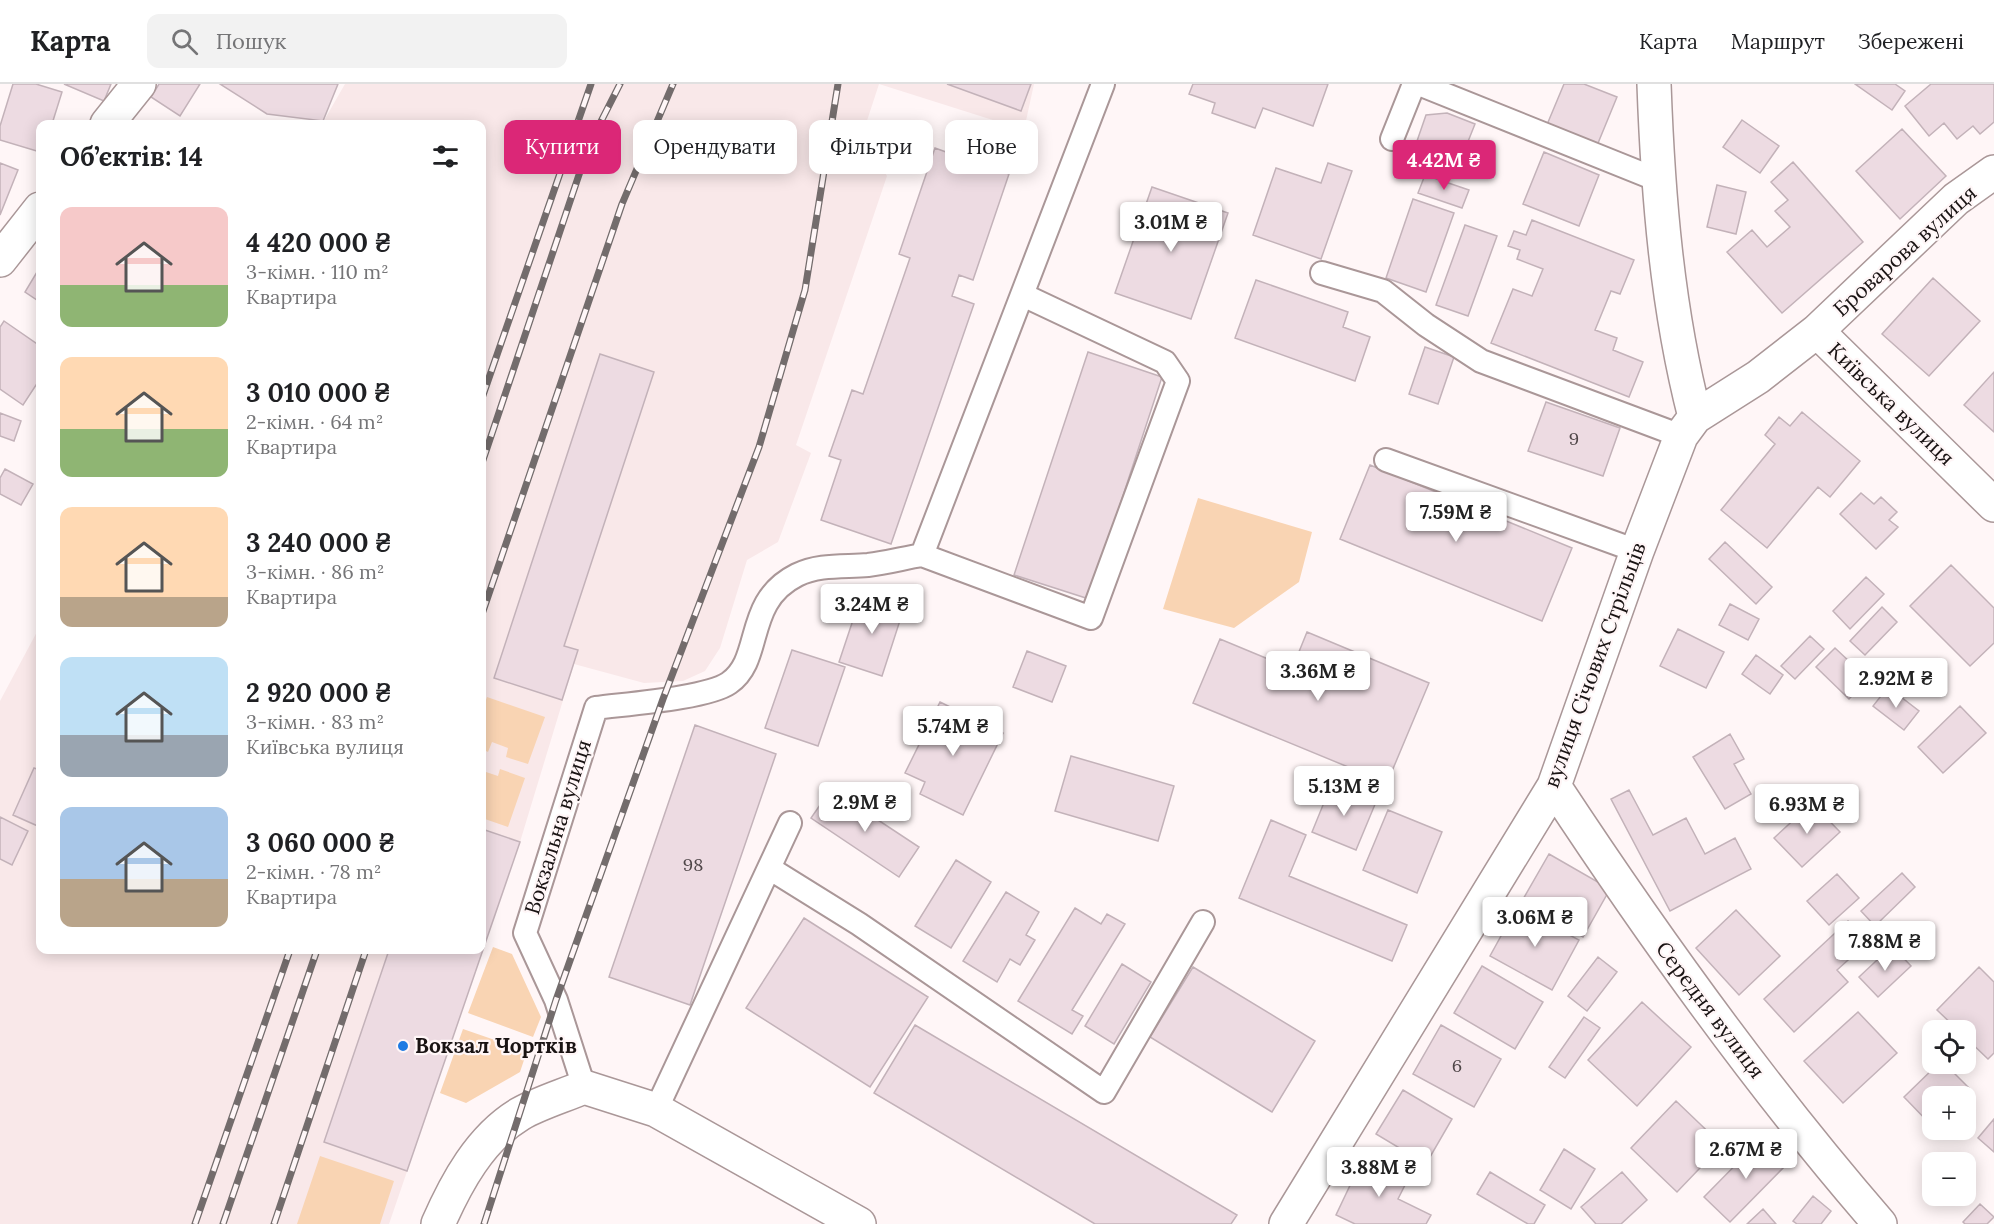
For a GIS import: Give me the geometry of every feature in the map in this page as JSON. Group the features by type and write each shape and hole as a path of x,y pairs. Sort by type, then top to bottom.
{"street":[{"path":"110,120 139,84"},
{"path":"1654,84 1658,180 1688,426"},
{"name":"Броварова вулиця","path":"1817,331 1956,199 1994,172"},
{"path":"0,260 36,214"},
{"name":"Київська вулиця","path":"1688,426 1758,377 1817,331 1994,505"},
{"name":"вулиця Січових Стрільців","path":"1286,1224 1554,786 1636,551 1688,426"},
{"name":"Середня вулиця","path":"1554,786 1678,968 1764,1083 1880,1224"},
{"path":"438,1224 453,1189 484,1144 520,1114 584,1087 656,1110 859,1224"}],"lane":[{"path":"1023,295 1165,362 1178,381 1091,618 922,555 1103,84"},
{"path":"1392,139 1414,84"},
{"path":"1419,84 1658,180"},
{"path":"1322,273 1383,291 1426,325 1481,361 1688,426"},
{"path":"1386,460 1636,551"},
{"name":"Вокзальна вулиця","path":"584,1087 556,1000 525,933 596,708 706,694 731,682 746,661 759,616 768,599 782,584 797,574 814,568 870,565 922,555"},
{"path":"656,1110 790,823"},
{"path":"770,868 859,924 1104,1092 1203,922"}],"shaded area":[{"path":"345,84 879,84 867,120 809,120 809,174 886,174 887,176 796,445 811,453 778,542 747,560 720,648 705,671 683,681 644,683 574,664 520,842 486,941 486,120 324,120"},
{"path":"879,84 1034,84 1026,120 992,120"},
{"path":"1198,498 1312,532 1299,582 1234,628 1163,609"},
{"path":"36,634 36,954 482,954 389,1224 0,1224 0,701"},
{"path":"487,697 545,717 528,764 506,757 508,748 492,742 488,752 486,751"},
{"path":"500,769 525,778 508,827 486,819 486,772 498,776"},
{"path":"493,947 512,954 541,1017 533,1037 468,1013"},
{"path":"463,1029 527,1051 520,1072 466,1103 440,1093"},
{"path":"320,1156 394,1181 380,1224 297,1224"}],"building":[{"path":"13,84 36,84 62,92 53,120 36,120 36,151 0,140 0,126"},
{"path":"64,84 111,84 104,101"},
{"path":"159,84 200,84 180,116 151,97"},
{"path":"220,84 338,84 323,120 267,114"},
{"path":"947,84 1031,84 1021,111"},
{"path":"1193,84 1328,84 1313,126 1263,108 1255,128 1212,113 1215,103 1189,94"},
{"path":"1564,84 1584,84 1617,97 1596,148 1546,127"},
{"path":"1855,84 1895,84 1905,91 1892,110"},
{"path":"1931,84 1994,84 1994,122 1980,134 1973,126 1957,139 1944,123 1929,136 1905,106"},
{"path":"1447,113 1475,124 1461,159 1417,141 1426,115"},
{"path":"1742,120 1779,146 1760,173 1723,147"},
{"path":"1902,129 1946,176 1900,219 1856,171"},
{"path":"935,148 945,152 945,174 1009,174 973,280 959,275 952,296 974,304 891,544 821,520 841,460 829,456 852,390 863,394 910,258 899,254 926,174 933,174"},
{"path":"1544,152 1599,175 1579,226 1523,204"},
{"path":"1793,162 1863,242 1782,313 1727,252 1752,230 1767,247 1790,227 1775,211 1788,200 1771,182"},
{"path":"0,163 18,170 0,215"},
{"path":"1328,163 1352,171 1321,259 1253,235 1276,168 1321,183"},
{"path":"1425,175 1469,190 1462,208 1418,193"},
{"path":"1717,185 1746,192 1736,234 1707,227"},
{"path":"1152,187 1228,213 1191,319 1115,293"},
{"path":"1413,199 1454,213 1426,292 1386,278"},
{"path":"1532,220 1634,260 1620,294 1611,291 1595,330 1617,338 1613,350 1643,362 1629,397 1491,343 1513,289 1532,296 1543,269 1517,259 1520,250 1508,246 1514,231 1526,235"},
{"path":"1465,225 1497,236 1468,316 1436,305"},
{"path":"36,274 36,299 25,292"},
{"path":"1933,278 1980,321 1929,376 1882,334"},
{"path":"1256,280 1348,312 1343,327 1370,337 1355,381 1235,338"},
{"path":"4,321 36,343 36,385 23,405 0,389 0,327"},
{"path":"1425,347 1454,357 1438,404 1409,394"},
{"path":"1088,352 1162,377 1089,599 1014,575"},
{"path":"600,354 654,372 564,646 578,650 562,700 494,678"},
{"path":"1994,372 1994,432 1964,405"},
{"path":"1546,402 1620,428 1603,476 1528,451"},
{"path":"1802,412 1860,461 1830,497 1818,487 1767,548 1721,510 1775,444 1765,435 1779,417 1790,426"},
{"path":"0,413 21,421 14,441 0,436"},
{"path":"1370,465 1572,548 1542,621 1340,539"},
{"path":"5,469 33,484 21,505 0,494 0,478"},
{"path":"1861,493 1874,504 1881,497 1897,512 1889,520 1898,527 1876,549 1840,514"},
{"path":"1725,542 1772,587 1756,604 1709,559"},
{"path":"1951,565 1994,608 1994,643 1970,666 1910,606"},
{"path":"1866,577 1884,594 1850,629 1833,611"},
{"path":"862,593 904,608 882,676 839,662"},
{"path":"1730,604 1759,619 1748,640 1719,625"},
{"path":"1882,607 1897,622 1865,655 1850,641"},
{"path":"1678,629 1724,652 1706,688 1660,666"},
{"path":"1307,632 1429,683 1387,783 1193,703 1220,639 1292,669"},
{"path":"1810,636 1824,649 1795,679 1781,666"},
{"path":"1835,648 1868,679 1849,699 1816,667"},
{"path":"792,650 845,667 818,746 765,728"},
{"path":"1027,651 1066,666 1052,702 1013,687"},
{"path":"1756,655 1783,675 1770,694 1742,674"},
{"path":"1888,687 1919,711 1904,730 1873,706"},
{"path":"940,702 1003,733 963,815 920,794 925,782 905,773"},
{"path":"1960,706 1986,733 1943,773 1918,747"},
{"path":"695,725 776,754 690,1005 609,977"},
{"path":"1730,734 1744,759 1734,764 1751,794 1725,809 1693,757"},
{"path":"1071,756 1174,786 1158,841 1055,811"},
{"path":"34,768 36,769 36,825 13,815"},
{"path":"1332,783 1376,802 1356,850 1312,832"},
{"path":"831,789 919,847 899,877 811,818"},
{"path":"1629,790 1653,835 1686,818 1705,854 1735,838 1751,869 1670,911 1611,799"},
{"path":"1812,803 1840,832 1802,867 1774,838"},
{"path":"1388,810 1442,832 1417,893 1363,870"},
{"path":"0,817 28,831 12,865 0,859"},
{"path":"1271,820 1306,835 1289,876 1407,925 1392,961 1239,898"},
{"name":"Вокзал Чортків","path":"486,830 520,842 486,941"},
{"path":"1549,854 1610,889 1583,937 1522,901"},
{"path":"956,860 991,882 951,948 915,926"},
{"path":"1902,873 1915,887 1875,926 1861,911"},
{"path":"1837,874 1859,898 1829,925 1807,901"},
{"path":"1006,892 1039,912 1026,935 1035,940 1020,965 1010,959 997,982 963,961"},
{"path":"1517,907 1579,940 1552,990 1490,956"},
{"path":"1075,908 1101,924 1107,914 1125,924 1072,1010 1083,1016 1072,1034 1018,1001"},
{"path":"1736,910 1780,956 1739,995 1696,948"},
{"path":"804,918 928,997 870,1087 746,1008"},
{"path":"1848,921 1868,942 1837,970 1848,982 1794,1032 1764,999"},
{"path":"1892,946 1911,966 1878,997 1859,977"},
{"name":"Вокзал Чортків","path":"388,954 482,954 407,1171 324,1142"},
{"path":"1598,957 1617,972 1587,1011 1568,996"},
{"path":"1122,964 1151,982 1114,1044 1085,1026"},
{"path":"1482,966 1543,1002 1515,1049 1454,1013"},
{"path":"1193,967 1315,1041 1272,1112 1150,1037"},
{"path":"1979,967 1994,982 1994,1053 1988,1059 1976,1048 1976,1020 1948,1020 1937,1010"},
{"path":"1642,1002 1691,1047 1637,1106 1588,1060"},
{"path":"1858,1012 1897,1053 1843,1103 1804,1061"},
{"path":"1584,1017 1600,1028 1565,1078 1549,1067"},
{"path":"915,1025 1237,1215 1231,1224 1095,1224 874,1093"},
{"path":"1441,1025 1501,1059 1474,1107 1413,1074"},
{"path":"1928,1074 1955,1074 1967,1086 1922,1086 1922,1116 1904,1097"},
{"path":"1403,1090 1452,1119 1426,1164 1376,1134"},
{"path":"1676,1101 1722,1145 1677,1192 1631,1148"},
{"path":"1994,1119 1994,1152 1978,1138"},
{"path":"1762,1138 1788,1163 1730,1222 1704,1197"},
{"path":"1564,1149 1595,1169 1571,1209 1540,1190"},
{"path":"1364,1156 1409,1177 1398,1199 1431,1215 1426,1224 1355,1224 1336,1215"},
{"path":"1490,1172 1545,1205 1534,1224 1528,1224 1477,1194"},
{"path":"1622,1172 1647,1200 1621,1224 1596,1224 1581,1207"},
{"path":"1813,1196 1831,1211 1821,1224 1797,1224 1793,1221"},
{"path":"1980,1204 1994,1217 1987,1224 1965,1224 1963,1222"},
{"path":"1763,1209 1776,1224 1747,1224"}],"railway":[{"path":"486,386 591,84"},
{"path":"486,451 589,145 620,84"},
{"path":"486,602 622,204 673,84"},
{"path":"484,1224 556,1000 663,699 759,447 805,290 838,84"},
{"path":"195,1224 289,954"},
{"path":"223,1224 316,954"},
{"path":"274,1224 365,954"}],"place":[{"name":"Вокзал Чортків","path":"403,1046"}]}
